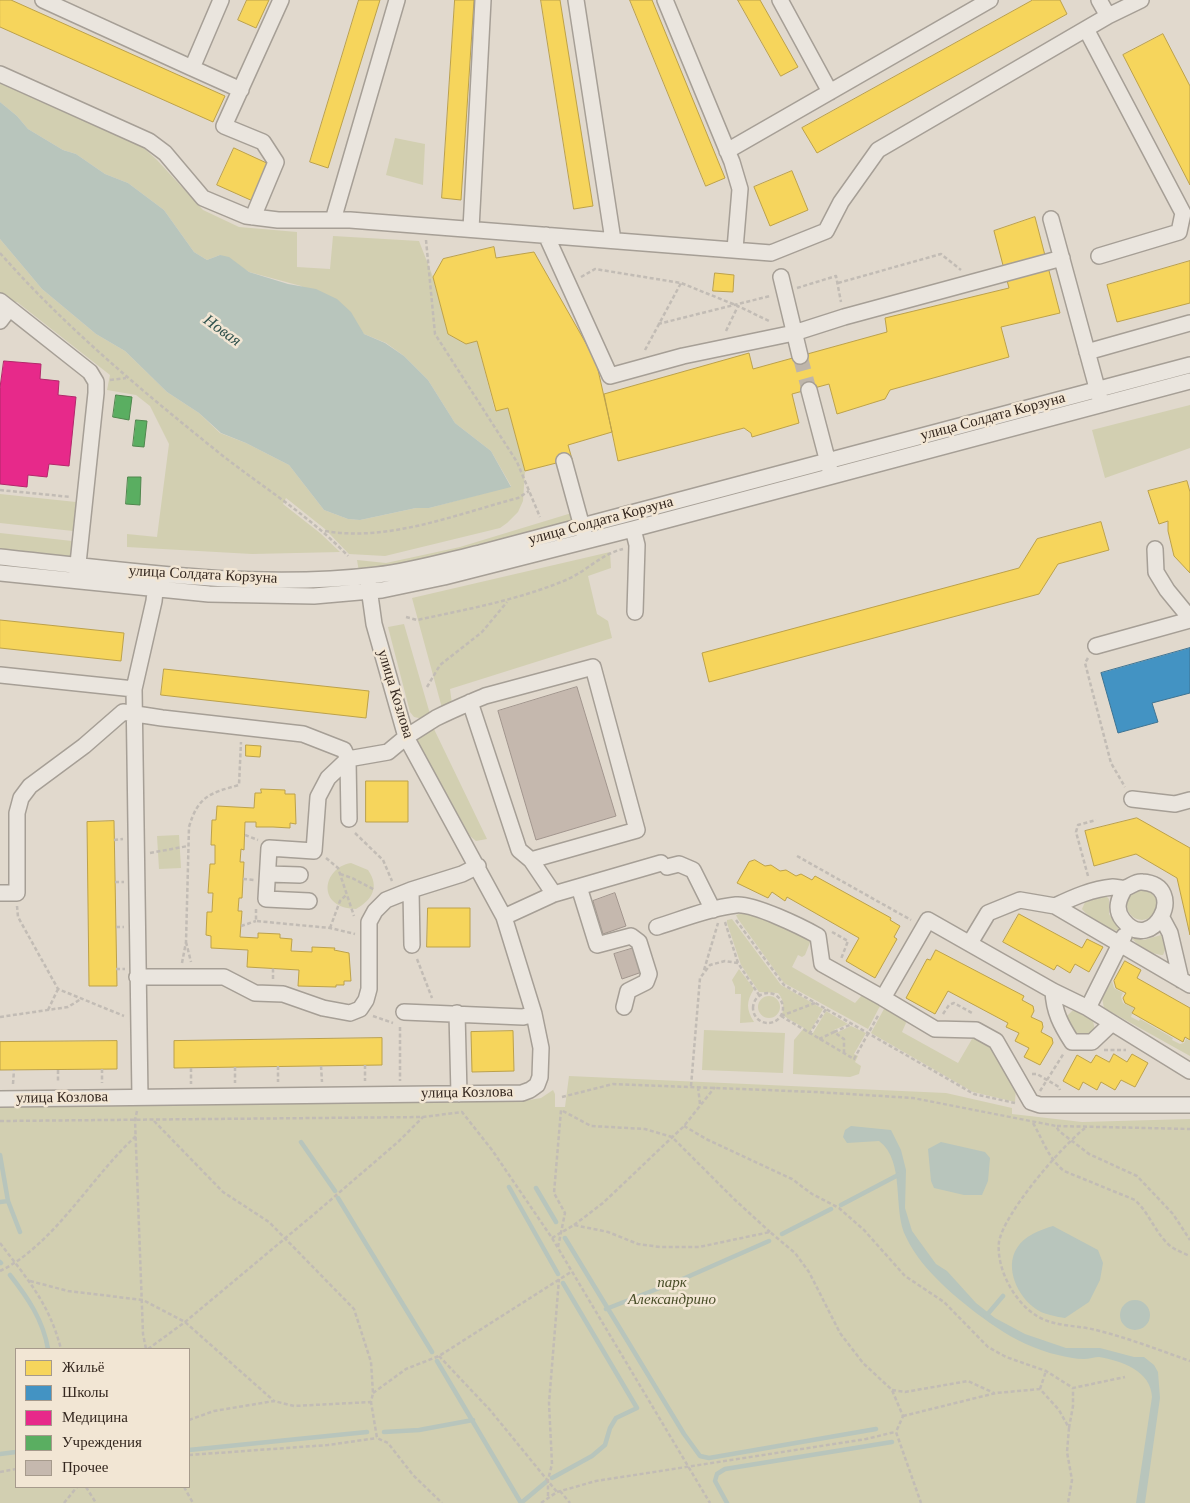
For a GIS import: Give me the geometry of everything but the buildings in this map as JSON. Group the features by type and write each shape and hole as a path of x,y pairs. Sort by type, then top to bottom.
{"street":[{"path":"43,0 240,90"},
{"path":"192,68 221,0"},
{"path":"253,217 276,162 263,142 224,126 281,0"},
{"path":"333,220 397,0"},
{"path":"471,229 483,0"},
{"path":"576,0 613,240"},
{"path":"665,0 727,151 740,189 735,249"},
{"path":"780,0 830,92"},
{"path":"727,151 990,0"},
{"path":"1099,0 1108,16"},
{"path":"0,74 149,141 165,153 203,198 253,217 471,229 771,252 826,231 841,202 878,150 1108,16 1141,0"},
{"path":"1086,29 1183,213 1179,232 1099,256"},
{"path":"1051,219 1101,405"},
{"path":"546,235 610,376 683,356 794,333 844,317 1062,258"},
{"path":"782,285 800,356"},
{"path":"0,322 5,305 90,372 96,382 76,581"},
{"path":"1087,352 1190,323"},
{"name":"улица Солдата Корзуна","path":"0,573 209,594 314,596 369,592 437,579 827,460 1190,365"},
{"name":"улица Солдата Корзуна","path":"0,557 210,578 295,579 367,576 583,534 633,529 1190,381"},
{"path":"809,390 832,476"},
{"path":"564,461 583,534"},
{"path":"633,529 637,545 635,612"},
{"path":"1096,646 1190,619 1167,590 1156,572 1155,550"},
{"path":"139,1103 134,689 155,590 156,574"},
{"name":"улица Козлова","path":"0,1099 139,1103 522,1093 537,1085 540,1077 541,1054 534,1014 504,917 478,866 406,737 376,630 367,576"},
{"path":"309,902 266,899 263,877 269,848 314,851 318,797 328,778 348,759 388,752 406,737 441,715 485,696 593,667 637,830 531,860"},
{"path":"0,675 134,689"},
{"path":"470,702 519,850 531,860 554,894"},
{"path":"0,893 16,893 17,813 21,798 30,786 84,746 123,712 303,734 344,750 348,759 349,819"},
{"path":"1132,800 1174,804 1190,800"},
{"path":"504,917 554,894 664,865 679,864 694,870 717,913"},
{"path":"138,977 224,977 255,993 283,994 338,1012 350,1013 360,1009 366,1000 369,989 369,922 375,911 386,900 462,874 478,866"},
{"path":"263,877 300,875"},
{"path":"1137,882 1144,882 1158,887 1163,895 1166,906 1162,918 1149,929 1137,929 1128,926 1121,917 1118,908 1119,897 1125,888 1137,882"},
{"path":"579,887 597,945 631,936 639,942 649,974 646,982 628,991 624,1007"},
{"path":"1055,906 1086,892 1114,887 1125,888"},
{"path":"411,890 414,951"},
{"path":"970,943 988,912 1020,900 1055,906 1186,982"},
{"path":"658,927 717,913 738,904 796,924 818,936 822,964 935,1029 976,1030 996,1040 1031,1102 1040,1105 1062,1107 1190,1104"},
{"path":"1162,918 1170,933 1186,982"},
{"path":"885,999 928,920 1053,991 1088,1008 1111,1024 1190,1071"},
{"path":"1088,1008 1121,944 1128,926"},
{"path":"1053,991 1054,1009 1072,1042 1092,1042 1111,1024"},
{"path":"457,1014 459,1094"},
{"path":"401,1018 457,1014 522,1017 534,1014"}],"path":[{"path":"425,226 435,334 517,462 540,517"},
{"path":"0,253 38,296 127,378 220,453 323,530 348,556"},
{"path":"838,283 941,254 976,282"},
{"path":"569,284 596,268 681,283 738,306 794,333"},
{"path":"658,324 738,306 782,285 836,276 844,317"},
{"path":"635,370 681,283"},
{"path":"718,348 738,306"},
{"path":"0,490 84,499"},
{"path":"323,530 350,534 392,530 518,498 529,491"},
{"path":"406,617 417,620 508,601 568,579 610,552 637,545"},
{"path":"427,687 440,665 482,632 508,601"},
{"path":"1096,646 1085,663 1112,763 1132,800"},
{"path":"182,977 182,956 186,942 189,826 193,812 201,801 212,793 239,785 242,727"},
{"path":"349,819 349,827 383,860 394,885"},
{"path":"245,835 260,840"},
{"path":"149,853 188,846"},
{"path":"314,851 324,856 338,868 354,918"},
{"path":"797,856 908,918 913,923"},
{"path":"340,874 376,890"},
{"path":"243,879 263,877"},
{"path":"16,893 18,917 58,989 99,1004 139,1022"},
{"path":"330,928 340,901 347,893"},
{"path":"256,921 257,904"},
{"path":"717,913 738,964 759,995"},
{"path":"690,1086 698,988 704,972 717,913"},
{"path":"734,917 784,985 974,1094 1013,1103 1031,1102 1066,1050"},
{"path":"241,926 256,921 330,928 359,937 356,926"},
{"path":"824,927 848,941 840,955 841,962"},
{"path":"186,942 192,964 196,967"},
{"path":"414,951 434,1002"},
{"path":"704,972 710,965 718,962 738,964"},
{"path":"48,1010 58,989"},
{"path":"759,995 770,993 779,997 783,1006 781,1016"},
{"path":"759,995 753,1008 759,1020 768,1023 815,1003"},
{"path":"0,1017 68,1007 81,999"},
{"path":"781,1016 809,1034 854,1058 885,999"},
{"path":"942,1017 949,1005 954,1003 978,1016"},
{"path":"809,1034 826,1008"},
{"path":"368,1014 381,1020 401,1018 400,1082"},
{"path":"819,1039 852,1024"},
{"path":"834,1032 844,1039 844,1053"},
{"path":"1103,1050 1131,1050"},
{"path":"365,1065 365,1083"},
{"path":"278,1066 278,1084"},
{"path":"322,1066 322,1084"},
{"path":"235,1067 235,1084"},
{"path":"191,1068 191,1085"},
{"path":"102,1069 102,1086"},
{"path":"13,1087 14,1070"},
{"path":"58,1070 58,1087"},
{"path":"1016,1073 1036,1074 1059,1087 1062,1107"},
{"path":"562,1097 613,1084 715,1087 913,1098 1056,1126 1190,1129"},
{"path":"698,1087 700,1104"},
{"path":"552,1238 574,1225 603,1203 684,1126 715,1087"},
{"path":"139,1103 135,1120 143,1334 147,1348"},
{"path":"558,1248 565,1213 554,1193 561,1110 590,1126 644,1129 672,1137 770,1232 795,1253 809,1272 840,1333 863,1363 892,1390 903,1416 896,1432 922,1503"},
{"path":"0,1121 423,1117 462,1112 492,1150 552,1238 710,1503"},
{"path":"148,1348 185,1322 399,1141 423,1117"},
{"path":"154,1121 223,1192 269,1222 354,1309 371,1362 373,1394 371,1402 377,1438"},
{"path":"1033,1123 1052,1159 1064,1171 1135,1200 1143,1208 1158,1233 1170,1246 1190,1256"},
{"path":"684,1126 708,1140 792,1179 812,1194 839,1208 864,1230 905,1276 944,1302 988,1346 1006,1358 1046,1371 1073,1388 1125,1377"},
{"path":"1056,1126 1070,1140 1089,1154 1137,1176 1173,1214 1190,1240"},
{"path":"1085,1128 1070,1140 1052,1159 1011,1215 999,1242 1006,1279 1022,1304 1038,1316 1056,1324 1094,1330 1123,1338 1190,1361"},
{"path":"0,1271 16,1264 74,1208 114,1156 136,1136"},
{"path":"574,1225 608,1232 638,1244 660,1247 699,1247 770,1232"},
{"path":"0,1243 39,1293 55,1326 61,1348"},
{"path":"373,1394 406,1369 439,1356 571,1272"},
{"path":"548,1496 548,1480 552,1464 548,1403 559,1279"},
{"path":"30,1281 68,1292 143,1300 185,1322 274,1401"},
{"path":"439,1356 490,1410 548,1480 570,1503"},
{"path":"1040,1389 1046,1371"},
{"path":"892,1390 905,1392 968,1381 996,1393"},
{"path":"1068,1503 1072,1480 1067,1452 1073,1406 1073,1388"},
{"path":"903,1416 996,1393 1040,1389"},
{"path":"1040,1389 1059,1410 1069,1428"},
{"path":"190,1420 214,1411 274,1401 294,1406 371,1402"},
{"path":"541,1503 548,1496 596,1481 866,1439 896,1432"},
{"path":"190,1455 318,1446 377,1438 388,1443 413,1475 442,1503"},
{"path":"0,1472 15,1469"},
{"path":"64,1503 76,1488"},
{"path":"87,1488 96,1503"},
{"path":"185,1488 194,1503"}],"green space":[{"path":"0,80 135,140 157,160 203,210 239,227 297,232 297,267 330,269 333,236 419,241 433,277 448,334 466,344 477,341 495,411 508,408 525,471 523,501 518,512 500,528 385,556 349,554 325,529 286,498 283,504 320,533 340,552 252,554 127,547 127,534 157,537 169,444 150,406 136,395 107,390 110,375 17,302 12,304 0,294 0,239 42,289 96,334 125,351 167,392 199,413 220,433 246,443 289,465 324,510 348,519 360,520 416,508 429,508 511,486 491,451 455,423 428,380 404,356 386,343 364,334 301,286 249,272 220,255 207,260 194,252 164,210 128,183 105,174 76,154 63,150 28,129 17,116 0,102"},
{"path":"395,138 425,144 423,185 386,175"},
{"path":"1190,405 1190,448 1105,478 1092,430"},
{"path":"0,494 76,502 73,531 0,523"},
{"path":"575,512 574,522 390,567 359,572 357,560 386,563 460,547"},
{"path":"0,533 72,541 70,557 0,549"},
{"path":"610,552 611,568 588,576 597,614 608,621 612,638 450,689 452,704 442,708 412,598"},
{"path":"404,624 430,714 423,719 414,717 410,712 388,627"},
{"path":"433,727 487,839 476,841 470,836 416,739"},
{"path":"179,835 181,868 159,869 157,836"},
{"path":"351,863 368,870 372,876 374,887 366,902 356,909 343,907 334,902 329,895 328,887 329,879 334,872 341,866"},
{"path":"1142,890 1148,891 1156,899 1156,911 1148,919 1142,920 1136,919 1128,911 1127,905 1128,899 1136,891"},
{"path":"1106,896 1109,899 1109,914 1120,931 1110,929 1099,923 1082,909 1085,902"},
{"path":"745,912 778,922 811,940 805,955 802,957 798,955 792,967 855,1003 863,994 881,1004 868,1029 784,983 738,919 736,915"},
{"path":"732,919 781,985 823,1009 810,1032 813,1033 826,1011 848,1024 834,1030 838,1032 851,1026 866,1033 854,1054 858,1056 855,1062 861,1066 859,1074 850,1077 793,1074 794,1040 804,1028 782,1015 783,1003 778,993 759,992 741,965 727,923 727,920"},
{"path":"1161,935 1166,948 1163,955 1146,949 1132,938 1144,940"},
{"path":"739,969 754,989 749,998 748,1006 754,1022 740,1023 741,994 735,994 732,980"},
{"path":"1112,981 1114,988 1123,993 1121,997 1123,1003 1134,1008 1131,1017 1139,1021 1140,1019 1180,1044 1184,1043 1186,1039 1190,1041 1190,1056 1104,1008 1102,998"},
{"path":"769,996 777,999 780,1007 777,1015 769,1018 761,1015 758,1007 761,999"},
{"path":"885,1007 905,1018 906,1023 902,1032 958,1063 972,1039 976,1038 990,1043 1016,1087 1015,1102 973,1092 871,1033"},
{"path":"1076,1010 1093,1021 1095,1030 1089,1035 1076,1036 1066,1017"},
{"path":"704,1030 785,1033 783,1073 702,1070"},
{"name":"парк Александрино","path":"569,1076 946,1093 1012,1108 1012,1114 1082,1122 1190,1119 1190,1503 0,1503 0,1107 523,1101 541,1098 553,1090 555,1094 555,1107 565,1107"}],"water":[{"name":"Новая","path":"0,102 17,116 28,129 63,150 76,154 105,174 128,183 164,210 194,252 207,260 220,255 229,257 249,272 288,284 316,289 337,299 351,312 364,334 385,343 404,356 428,380 455,423 491,451 511,487 429,508 416,508 360,520 348,519 324,510 289,465 246,443 221,433 199,413 167,392 125,351 96,334 42,289 0,239"},
{"path":"851,1126 891,1130 901,1150 906,1170 905,1208 912,1231 936,1264 947,1271 976,1303 995,1318 1025,1334 1066,1348 1100,1348 1134,1357 1144,1357 1154,1365 1158,1372 1160,1398 1145,1503 1136,1503 1152,1397 1147,1380 1134,1369 1117,1361 1099,1357 1077,1359 1050,1353 1026,1344 996,1327 958,1299 922,1263 906,1237 902,1226 896,1173 893,1161 887,1150 879,1141 847,1143 843,1137 845,1130"},
{"path":"941,1142 985,1152 990,1158 988,1181 982,1195 964,1195 934,1188 931,1181 928,1149"},
{"path":"1053,1226 1098,1250 1103,1263 1100,1280 1089,1302 1065,1318 1042,1312 1029,1304 1019,1290 1013,1273 1013,1256 1020,1244 1033,1234"},
{"path":"1135,1300 1146,1304 1150,1315 1146,1326 1135,1330 1124,1326 1120,1315 1124,1304"}],"waterway":[{"path":"301,1142 335,1191"},
{"path":"0,1155 8,1201 0,1202"},
{"path":"841,1205 900,1174"},
{"path":"509,1187 558,1274"},
{"path":"536,1188 556,1222"},
{"path":"338,1198 432,1352"},
{"path":"8,1201 20,1232"},
{"path":"782,1234 831,1209"},
{"path":"565,1238 684,1434 700,1456 709,1458 876,1429"},
{"path":"606,1309 685,1278 769,1241"},
{"path":"10,1275 39,1319 48,1348"},
{"path":"552,1478 592,1456 605,1445 610,1428 616,1418 637,1408 563,1283"},
{"path":"986,1316 1003,1296"},
{"path":"437,1361 521,1503 546,1482"},
{"path":"384,1432 419,1430 473,1420"},
{"path":"190,1450 367,1432"},
{"path":"727,1503 715,1481 717,1474 725,1469 892,1442"},
{"path":"0,1454 15,1452"}],"tunnel":[{"path":"800,356 809,390"}]}
